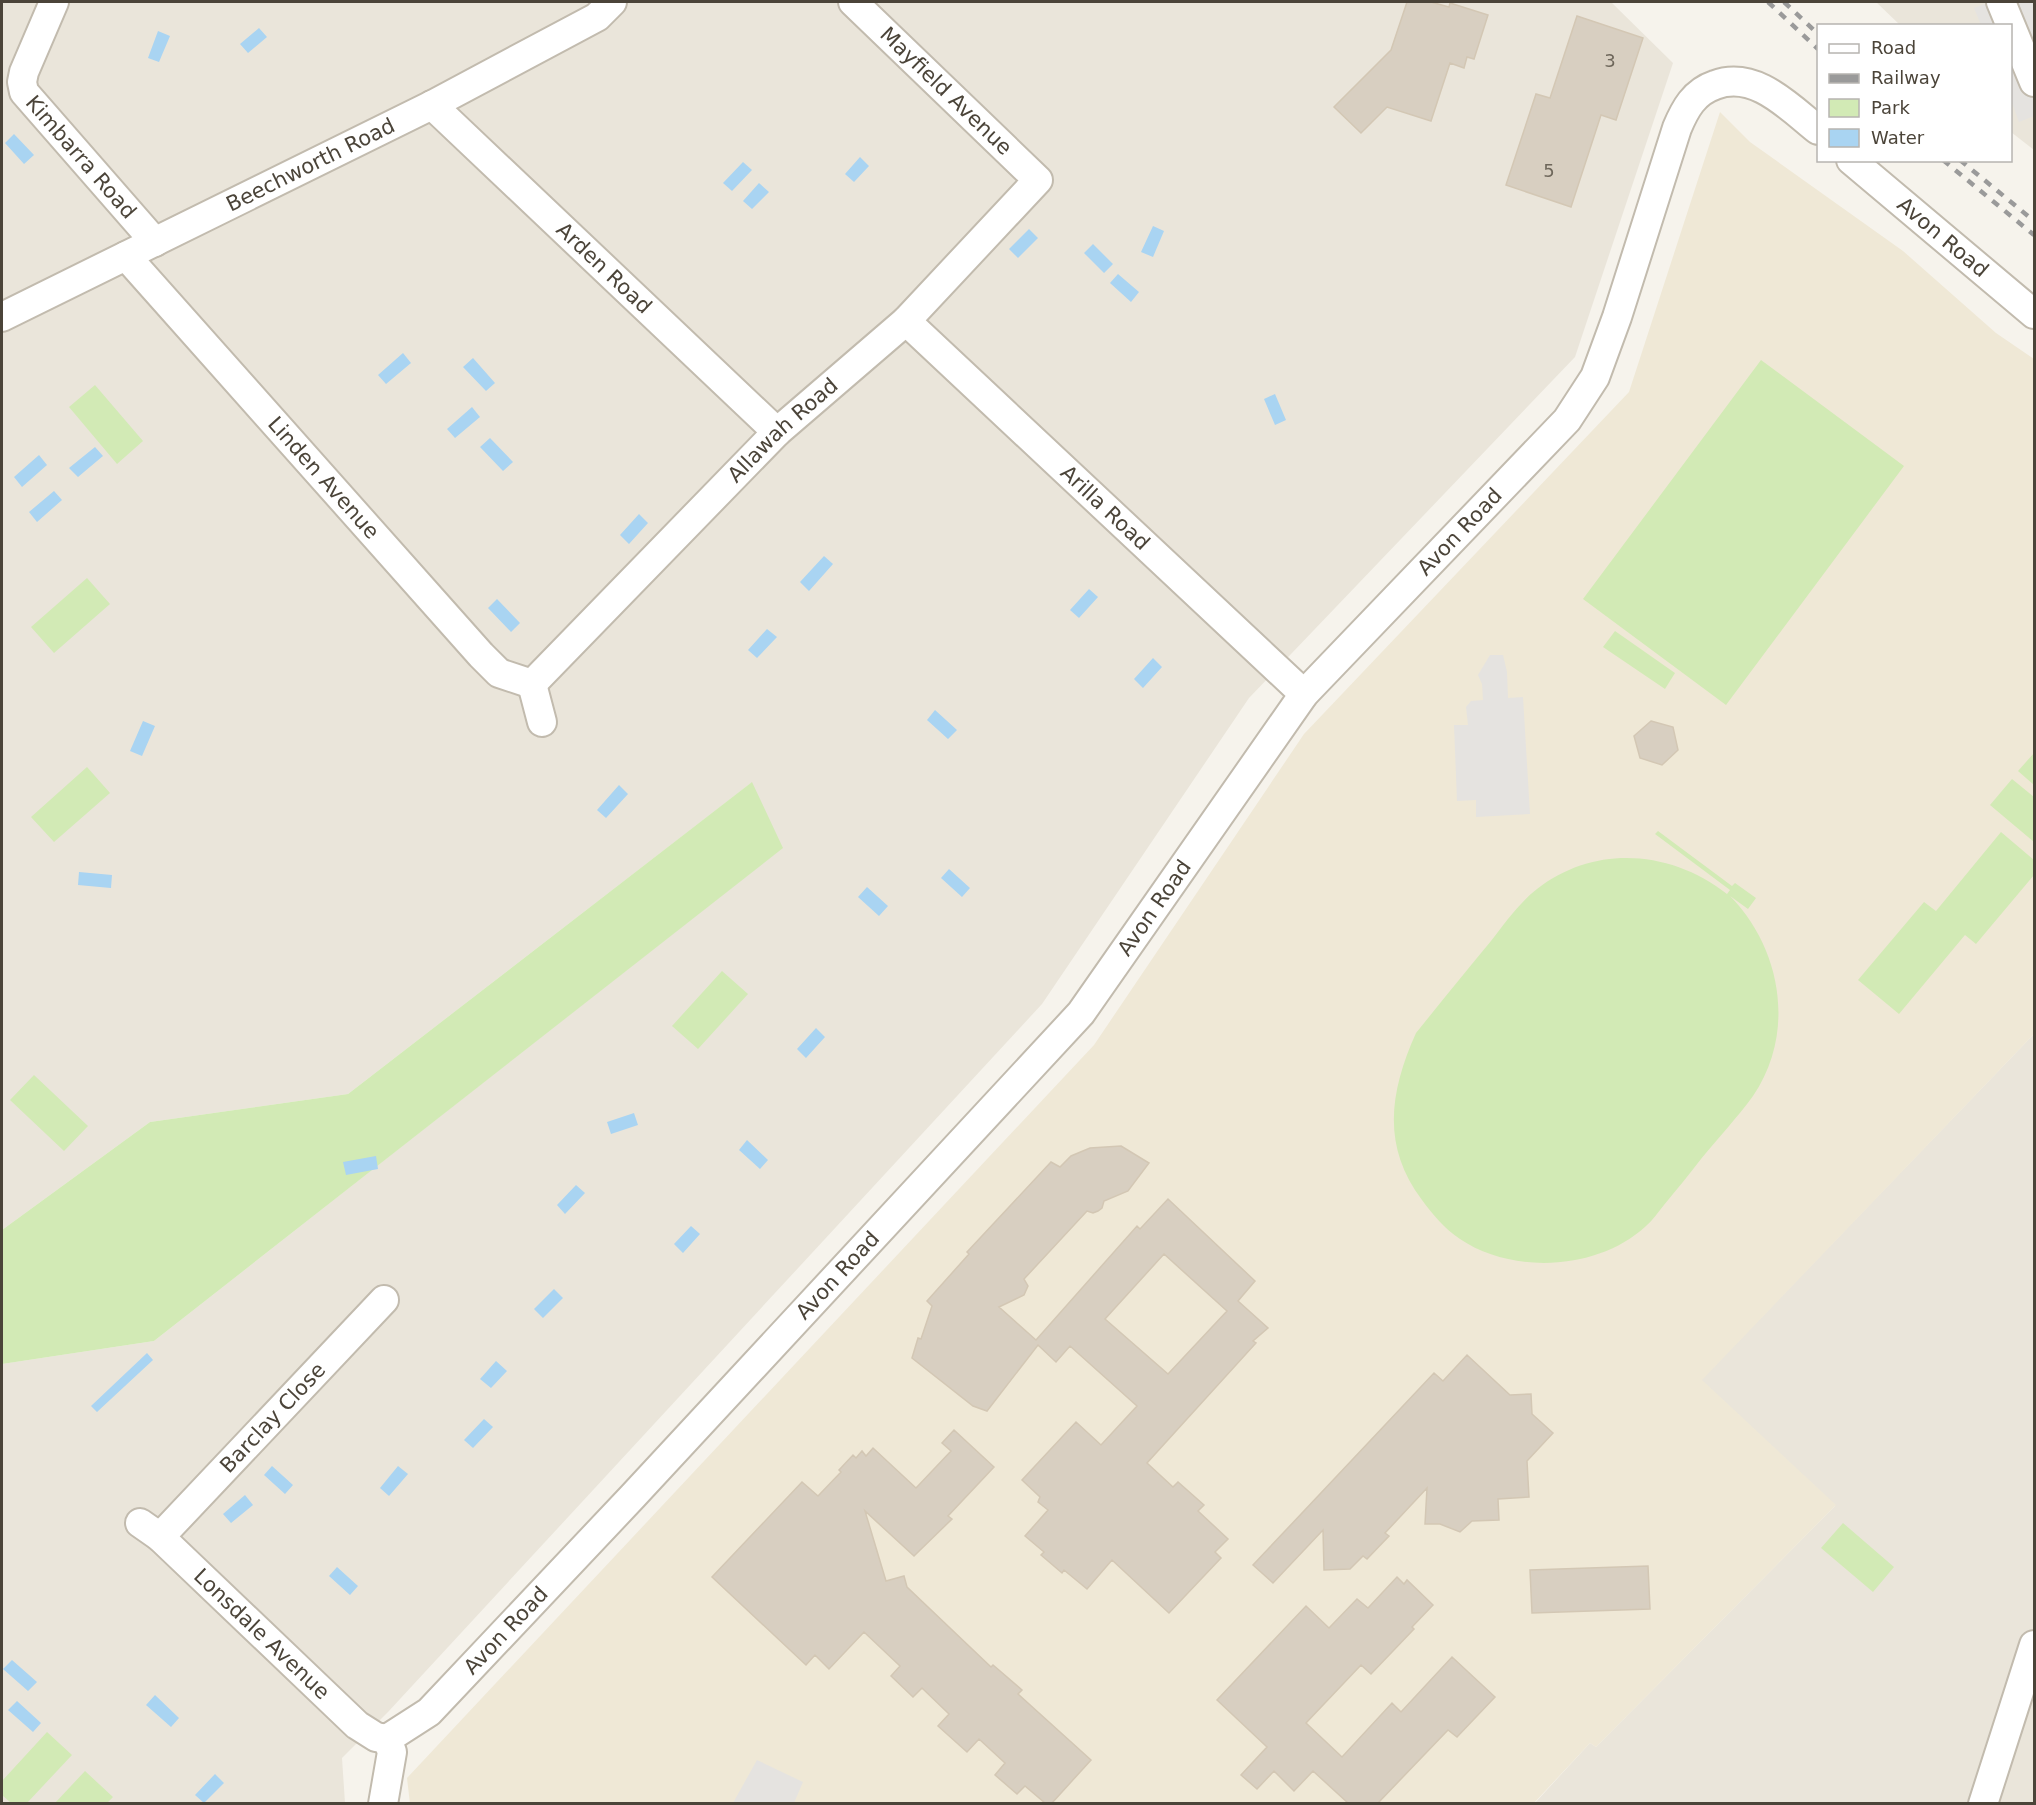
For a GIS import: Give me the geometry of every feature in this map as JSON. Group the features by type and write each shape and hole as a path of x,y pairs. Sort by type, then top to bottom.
{"street":[{"name":"Kimbarra Road","path":"54,2 24,72 22,82 24,92 155,242"},
{"name":"Beechworth Road","path":"2,317 432,105 597,17 612,2"},
{"name":"Mayfield Avenue","path":"853,2 1038,180"},
{"path":"2001,2 2010,24"},
{"path":"2012,29 2034,82"},
{"name":"Avon Road","path":"387,1739 429,1712 633,1496 1081,1012 1304,694 1567,420 1595,377 1617,317 1677,128 1689,104 1698,94 1722,82 1736,80 1750,83 1773,94 1817,129"},
{"name":"Arden Road","path":"432,105 777,432"},
{"name":"Avon Road","path":"1853,162 2034,314"},
{"name":"Allawah Road","path":"532,684 777,432 906,321 1038,180"},
{"name":"Linden Avenue","path":"126,256 499,674 532,684"},
{"name":"Arilla Road","path":"906,321 1304,694"},
{"path":"532,684 542,722"},
{"name":"Barclay Close","path":"150,1530 384,1300"},
{"name":"Lonsdale Avenue","path":"150,1530 357,1725 375,1737 387,1739"},
{"path":"1983,1803 2034,1646"},
{"path":"383,1803 392,1752 387,1739"}],"shaded area":[{"path":"2,2 1611,2 1673,63 1575,357 1249,698 1042,1004 388,1712 342,1758 345,1803 2,1803 2,1364 154,1341 782,848 751,783 348,1094 150,1122 2,1230"},
{"path":"1876,2 2034,2 2034,150 2012,133 2012,24 1899,24"},
{"path":"1990,2 2034,2 2034,116 2019,122 2012,103 2012,24 1981,24 1974,8"},
{"path":"1720,112 1750,142 1903,251 1996,333 2034,359 2034,1034 1702,1380 1836,1505 1596,1747 1590,1743 1534,1803 410,1804 407,1778 1094,1045 1304,734 1629,392"},
{"path":"1490,655 1503,655 1507,672 1508,698 1523,697 1530,814 1476,817 1476,800 1457,801 1454,725 1468,725 1466,707 1471,701 1483,700 1482,684 1478,675"},
{"path":"2034,1034 2034,1803 1534,1804 1590,1743 1596,1747 1835,1506 1701,1380"},
{"path":"757,1760 803,1782 794,1803 733,1803"}],"green space":[{"path":"1761,360 1904,466 1726,705 1583,599"},
{"path":"95,385 143,441 117,464 69,407"},
{"path":"87,578 110,604 54,653 31,627"},
{"path":"1615,631 1675,673 1665,689 1603,647"},
{"path":"2034,753 2034,785 2018,771"},
{"path":"87,767 110,793 54,842 31,817"},
{"path":"2012,779 2034,797 2034,842 1990,805"},
{"path":"752,782 783,848 154,1341 2,1364 2,1230 150,1122 348,1094"},
{"path":"1658,831 1732,886 1735,883 1756,898 1748,909 1730,896 1748,917 1762,941 1777,992 1778,1019 1775,1046 1766,1071 1747,1104 1653,1219 1627,1241 1605,1252 1580,1259 1555,1262 1530,1262 1481,1251 1454,1235 1434,1216 1409,1180 1400,1159 1395,1139 1396,1097 1400,1076 1416,1033 1518,907 1537,889 1560,874 1608,859 1633,858 1658,861 1682,868 1705,879 1727,894 1730,890 1655,834"},
{"path":"2001,832 2034,860 2034,875 1976,944 1965,935 1899,1014 1858,980 1924,902 1936,911"},
{"path":"722,971 748,994 698,1049 672,1026"},
{"path":"34,1075 88,1126 64,1151 10,1100"},
{"path":"1843,1523 1894,1567 1873,1592 1821,1548"},
{"path":"47,1732 72,1755 27,1803 11,1803 2,1795 2,1781"},
{"path":"85,1771 113,1797 107,1803 55,1803"}],"water":[{"path":"259,28 267,37 248,53 240,44"},
{"path":"158,31 170,36 159,62 148,58"},
{"path":"14,134 34,155 24,164 5,143"},
{"path":"860,157 869,166 854,182 845,174"},
{"path":"743,162 752,170 732,191 723,183"},
{"path":"759,183 769,192 752,209 743,201"},
{"path":"1153,226 1164,231 1153,257 1141,252"},
{"path":"1029,229 1038,238 1018,258 1009,249"},
{"path":"1093,244 1113,264 1104,273 1084,253"},
{"path":"1118,274 1139,292 1131,302 1110,283"},
{"path":"403,353 411,363 386,384 378,375"},
{"path":"473,358 495,383 486,391 463,367"},
{"path":"1275,394 1286,420 1275,425 1264,399"},
{"path":"472,407 480,417 455,438 447,429"},
{"path":"490,438 513,462 503,471 480,447"},
{"path":"95,447 103,456 78,477 69,468"},
{"path":"39,455 47,465 22,487 14,477"},
{"path":"54,491 62,500 37,522 29,512"},
{"path":"639,514 648,523 629,544 620,535"},
{"path":"824,556 833,564 809,591 800,582"},
{"path":"1089,589 1098,597 1079,618 1070,610"},
{"path":"497,599 520,623 511,632 488,608"},
{"path":"767,629 777,637 757,658 748,650"},
{"path":"1153,658 1162,667 1143,688 1134,679"},
{"path":"935,710 957,730 948,739 927,720"},
{"path":"143,721 155,726 142,756 130,751"},
{"path":"619,785 628,794 606,818 597,810"},
{"path":"949,869 970,888 962,897 941,878"},
{"path":"79,872 112,875 111,888 78,885"},
{"path":"867,887 888,906 879,916 858,897"},
{"path":"816,1028 825,1037 806,1058 797,1049"},
{"path":"634,1113 638,1125 611,1134 607,1122"},
{"path":"747,1140 768,1160 760,1169 739,1150"},
{"path":"376,1156 378,1169 346,1175 343,1162"},
{"path":"576,1185 585,1193 565,1214 557,1205"},
{"path":"691,1226 700,1234 683,1253 674,1244"},
{"path":"554,1289 563,1298 543,1318 534,1309"},
{"path":"147,1353 153,1360 97,1412 91,1406"},
{"path":"496,1361 507,1371 491,1388 480,1379"},
{"path":"484,1419 493,1427 473,1448 464,1440"},
{"path":"272,1466 293,1485 285,1494 264,1475"},
{"path":"398,1466 408,1474 389,1496 380,1488"},
{"path":"245,1495 253,1505 231,1523 223,1514"},
{"path":"337,1567 358,1586 350,1595 329,1576"},
{"path":"12,1660 37,1682 28,1691 3,1669"},
{"path":"155,1695 179,1718 171,1727 146,1705"},
{"path":"17,1701 41,1723 33,1732 8,1710"},
{"path":"215,1774 224,1783 204,1803 195,1795"}],"building":[{"path":"1407,2 1431,2 1449,7 1450,3 1488,15 1474,59 1467,57 1464,68 1450,63 1431,121 1387,107 1361,133 1334,107 1391,50"},
{"path":"1577,16 1643,38 1616,120 1601,115 1571,207 1506,185 1536,94 1550,98"},
{"path":"1651,721 1673,727 1678,750 1662,765 1640,758 1634,736"},
{"path":"1121,1146 1149,1163 1128,1191 1104,1201 1102,1208 1098,1211 1093,1213 1087,1211 1024,1279 1028,1286 1024,1295 999,1307 1036,1340 1137,1226 1140,1229 1168,1199 1255,1281 1238,1301 1268,1328 1253,1341 1256,1343 1147,1463 1173,1487 1178,1482 1204,1505 1198,1511 1228,1539 1215,1552 1221,1558 1169,1613 1112,1560 1087,1589 1064,1570 1062,1573 1041,1555 1044,1552 1025,1536 1048,1510 1038,1502 1040,1497 1022,1480 1076,1422 1101,1445 1137,1406 1070,1346 1056,1362 1038,1345 987,1411 973,1406 912,1358 932,1306 927,1301 969,1254 967,1252 1051,1162 1060,1167 1071,1156 1090,1148","holes":["1164,1254 1227,1311 1168,1374 1105,1319"]},
{"path":"1467,1355 1510,1395 1531,1394 1532,1414 1553,1433 1527,1461 1529,1497 1498,1499 1499,1520 1472,1521 1460,1532 1440,1524 1425,1524 1427,1488 1385,1533 1389,1536 1367,1559 1363,1556 1350,1569 1324,1570 1323,1530 1273,1583 1253,1565 1434,1373 1443,1381"},
{"path":"954,1430 994,1467 948,1516 952,1519 914,1556 865,1511 886,1581 904,1576 907,1587 991,1667 993,1665 1022,1690 1018,1694 1091,1760 1052,1803 1045,1803 1025,1786 1017,1794 995,1775 1005,1763 979,1739 967,1752 938,1726 949,1714 922,1688 913,1697 891,1676 900,1666 864,1632 829,1669 815,1655 806,1665 712,1577 802,1482 818,1496 841,1472 839,1470 853,1455 856,1458 862,1451 866,1456 873,1448 916,1488 951,1451 942,1443"},
{"path":"1648,1566 1650,1609 1532,1613 1530,1570"},
{"path":"1397,1577 1404,1584 1407,1580 1433,1605 1412,1627 1414,1629 1371,1674 1361,1665 1306,1723 1342,1757 1392,1703 1401,1712 1452,1657 1495,1697 1457,1737 1448,1730 1378,1803 1348,1803 1313,1771 1294,1791 1274,1771 1257,1789 1241,1775 1267,1747 1217,1700 1306,1606 1329,1628 1357,1599 1368,1608"}],"railway":[{"path":"1768,2 1817,48"},
{"path":"1784,2 1817,33"},
{"path":"1945,162 2034,235"},
{"path":"1962,162 2034,221"}]}
